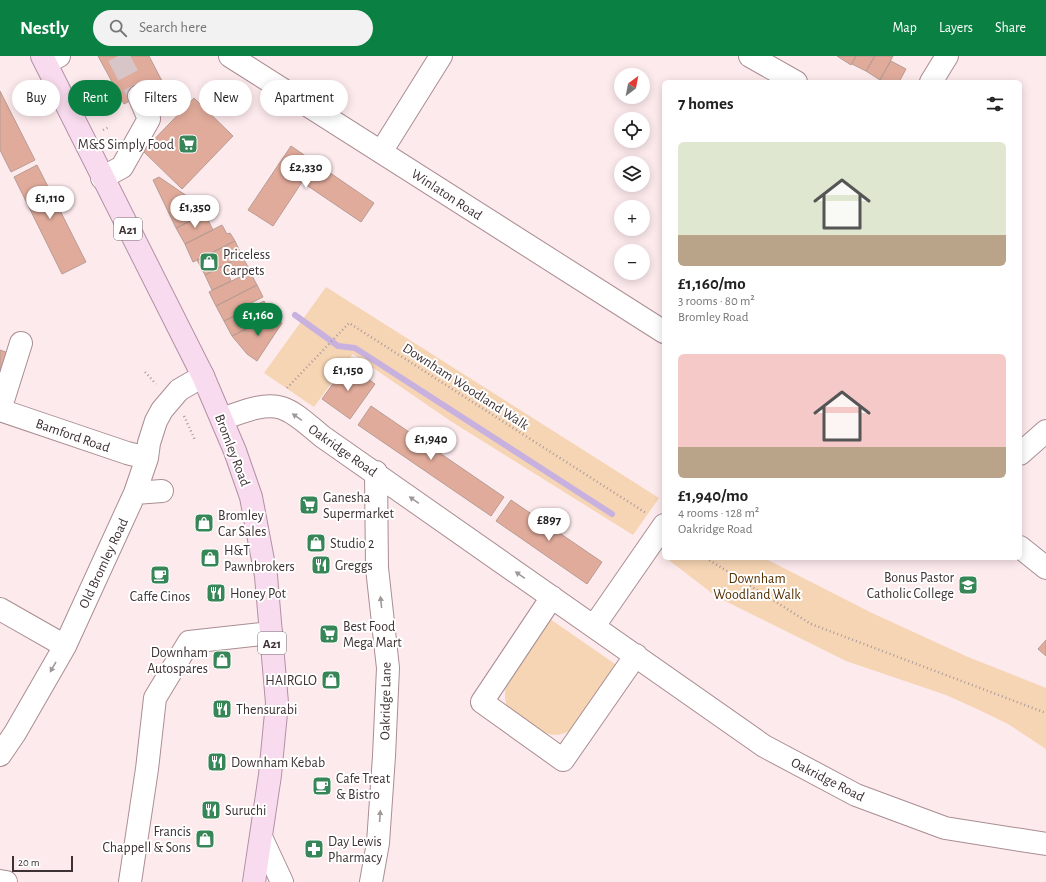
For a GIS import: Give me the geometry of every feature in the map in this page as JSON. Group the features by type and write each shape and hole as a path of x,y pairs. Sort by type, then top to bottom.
{"main road":[{"name":"Bromley Road","path":"49,58 102,178 203,376 236,451 251,497 266,576 277,703 270,775 254,882"}],"street":[{"name":"Winlaton Road","path":"230,56 662,331"},
{"path":"381,152 441,56"},
{"path":"750,56 792,80"},
{"path":"932,80 947,56"},
{"path":"102,178 122,167 149,119 148,116"},
{"path":"0,410 21,344"},
{"name":"Old Bromley Road","path":"0,755 16,734 65,646 135,493 147,458 149,443 162,410 179,390 203,376"},
{"name":"Oakridge Road","path":"222,419 259,408 272,406 282,408 376,472 764,746 856,795 945,828 1046,844"},
{"name":"Bamford Road","path":"0,410 127,453 147,458"},
{"path":"1022,452 1046,431"},
{"name":"Oakridge Lane","path":"371,882 378,843 388,668 378,568 376,472"},
{"path":"135,493 162,491"},
{"path":"594,626 656,520"},
{"path":"1022,549 1046,568"},
{"path":"552,597 482,702 563,760 636,655"},
{"path":"0,609 65,646"},
{"path":"130,882 147,769 155,698 189,642 271,633"},
{"path":"261,837 282,882"},
{"path":"0,881 6,882"}],"path":[{"path":"103,130 109,127"},
{"name":"Downham Woodland Walk","path":"286,388 349,323 656,520"},
{"path":"709,560 811,624 1046,713"}],"green space":[{"path":"326,287 659,498 633,535 452,422 353,354 314,407 264,373"},
{"name":"Downham Woodland Walk","path":"669,560 768,560 872,613 968,657 1046,688 1046,749 1008,724 977,709 946,695 846,661 717,597"},
{"path":"550,619 618,666 574,728 567,732 554,735 548,734 536,728 509,711 505,698 505,690 508,679"}],"building":[{"path":"98,56 149,56 161,80 130,80 130,101 124,104 122,100 122,80 111,80"},
{"path":"837,56 856,56 851,65"},
{"path":"856,56 875,56 866,71 852,64"},
{"path":"875,56 893,56 880,80 866,71"},
{"path":"891,61 906,69 900,80 880,80"},
{"path":"0,91 35,160 11,172 0,150"},
{"name":"M&S Simply Food","path":"194,98 199,103 199,116 212,116 233,136 182,189 143,151 177,116 191,116 191,101"},
{"path":"291,146 374,203 361,222 302,182 273,226 248,210"},
{"path":"37,165 86,262 62,274 14,177"},
{"path":"159,177 200,205 205,214 176,228 153,180"},
{"path":"205,214 213,230 185,244 176,228"},
{"path":"222,225 227,234 230,233 235,241 193,262 185,244"},
{"path":"235,241 242,256 205,275 197,260"},
{"path":"242,256 248,267 229,276 231,281 212,290 205,275"},
{"path":"250,272 257,285 216,306 209,292"},
{"path":"257,285 263,297 245,306 247,310 224,321 216,306"},
{"path":"264,301 272,316 232,336 224,321"},
{"path":"272,316 282,323 257,361 247,354 232,336"},
{"path":"0,350 11,354 0,378"},
{"path":"347,364 375,384 350,419 322,399"},
{"path":"371,406 504,497 491,516 358,425"},
{"path":"511,500 602,562 587,584 496,521"},
{"path":"1046,640 1046,656 1038,649"}],"waterway":[{"path":"295,315 338,346 355,348 612,514"}],"tunnel":[{"path":"118,56 131,80"}],"place":[{"name":"M&S Simply Food","path":"188,144"},
{"name":"Priceless Carpets","path":"209,262"},
{"name":"Ganesha Supermarket","path":"309,505"},
{"name":"Bromley Car Sales","path":"204,523"},
{"name":"Studio 2","path":"316,543"},
{"name":"H&T Pawnbrokers","path":"210,558"},
{"name":"Greggs","path":"321,565"},
{"name":"Caffe Cinos","path":"160,575"},
{"name":"Bonus Pastor Catholic College","path":"968,585"},
{"name":"Honey Pot","path":"216,593"},
{"name":"Best Food Mega Mart","path":"329,634"},
{"name":"Downham Autospares","path":"222,660"},
{"name":"HAIRGLO","path":"331,680"},
{"name":"Thensurabi","path":"222,709"},
{"name":"Downham Kebab","path":"217,762"},
{"name":"Cafe Treat & Bistro","path":"322,786"},
{"name":"Suruchi","path":"211,810"},
{"name":"Francis Chappell & Sons","path":"205,839"},
{"name":"Day Lewis Pharmacy","path":"314,849"}]}
